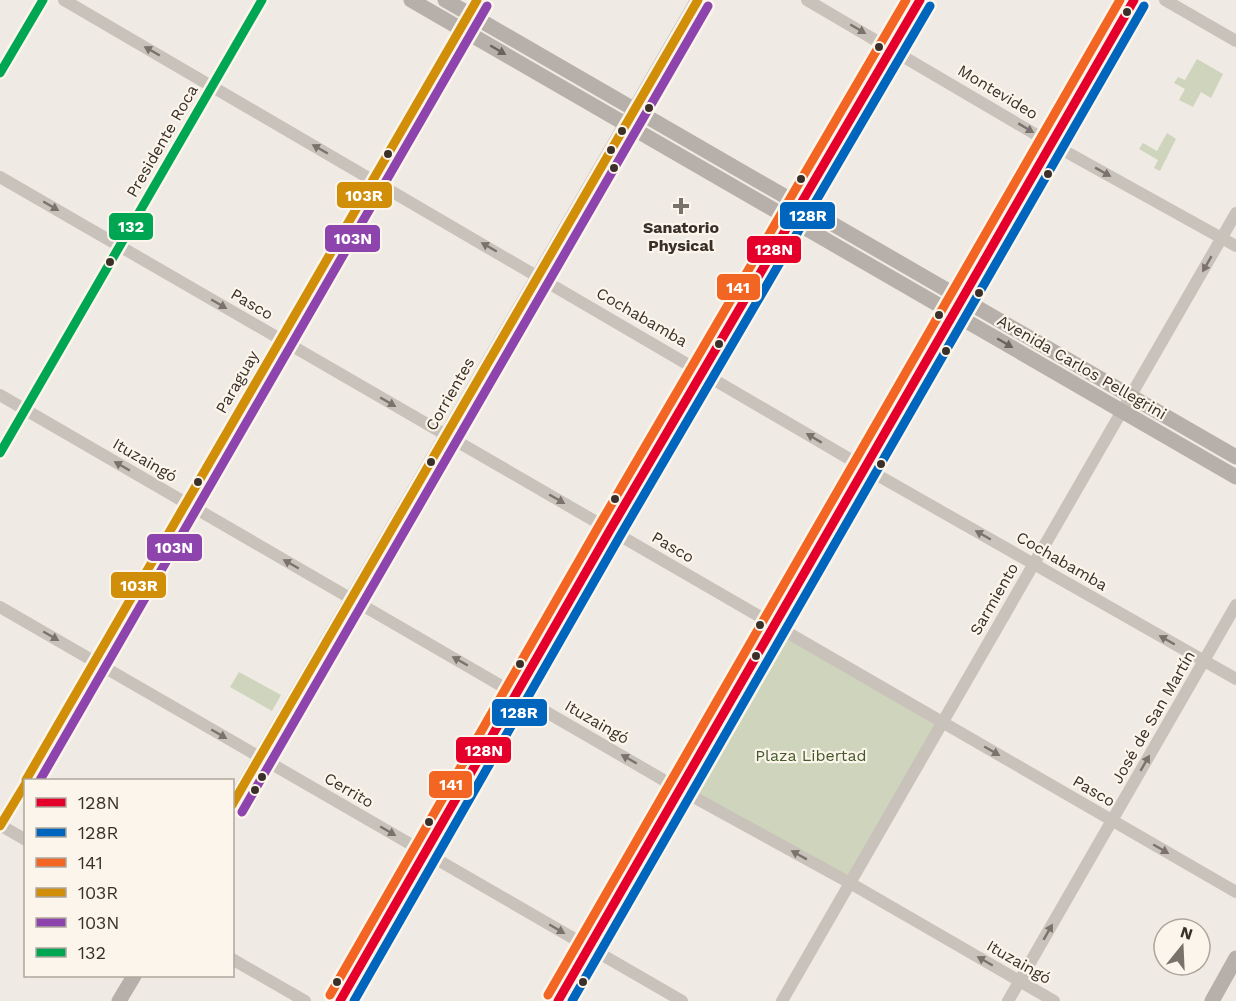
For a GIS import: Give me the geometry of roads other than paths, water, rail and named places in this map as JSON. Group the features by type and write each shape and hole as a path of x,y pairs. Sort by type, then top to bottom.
{"main road":[{"name":"Avenida Carlos Pellegrini","path":"411,0 1236,477"},
{"name":"Avenida Carlos Pellegrini","path":"445,0 1236,457"},
{"name":"Corrientes","path":"234,803 698,0"},
{"path":"340,1001 518,695 610,530 704,373 920,0"},
{"path":"1212,1001 1236,958"},
{"path":"119,1001 133,977"}],"street":[{"path":"0,73 43,0"},
{"name":"Cochabamba","path":"63,0 865,468 1236,679"},
{"name":"Presidente Roca","path":"0,453 262,0"},
{"name":"Paraguay","path":"27,779 477,0"},
{"name":"Montevideo","path":"807,0 1052,144 1236,246"},
{"path":"558,1001 1134,0"},
{"path":"1165,0 1236,41"},
{"name":"Pasco","path":"0,177 1236,892"},
{"name":"Sarmiento","path":"782,1001 1236,213"},
{"name":"Ituzaingó","path":"0,395 679,789 850,883 1054,1001"},
{"name":"José de San Martín","path":"1008,1001 1236,605"},
{"name":"Cerrito","path":"0,607 682,1001"},
{"name":"Paraguay","path":"0,825 24,784"},
{"path":"0,825 24,839"},
{"path":"234,960 305,1001"}],"place":[{"name":"Sanatorio Physical","path":"681,206"}],"park label":[{"name":"Plaza Libertad","path":"811,755"}]}
